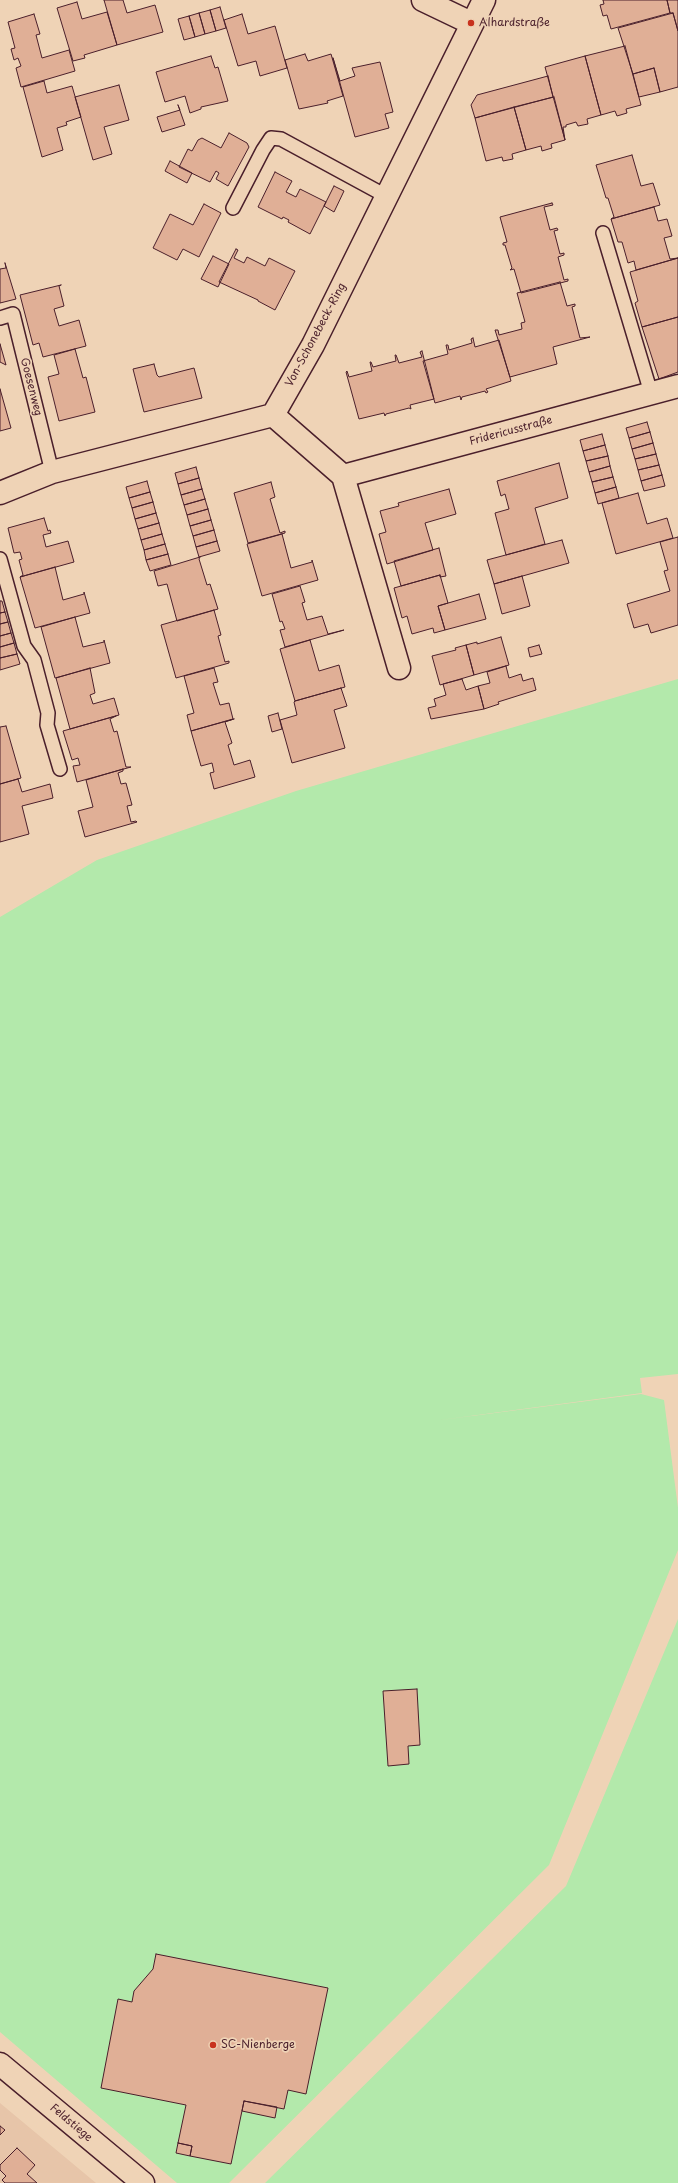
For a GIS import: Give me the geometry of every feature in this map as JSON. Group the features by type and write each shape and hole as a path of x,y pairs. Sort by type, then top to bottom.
{"street":[{"path":"423,0 471,23"},
{"name":"Von-Schonebeck-Ring","path":"273,415 313,345 471,23 484,0"},
{"name":"Fridericusstraße","path":"343,476 678,386"},
{"path":"0,493 52,472 273,415 343,476 399,668"},
{"name":"Feldstiege","path":"0,2064 143,2183"}],"lane":[{"path":"233,208 263,150 271,138 281,139 386,196"},
{"path":"603,233 651,393"},
{"name":"Goesenweg","path":"0,318 13,314 52,472"},
{"path":"0,560 24,646 34,660 48,713 47,725 60,769"}],"shaded area":[{"path":"0,2103 96,2183 0,2183"}],"green space":[{"path":"678,679 678,1374 640,1378 642,1393 433,1421 641,1394 664,1400 678,1508 678,1550 549,1865 229,2183 177,2183 0,2032 0,917 97,860 296,791"},
{"path":"678,1619 678,2183 265,2183 566,1886"}],"building":[{"path":"104,0 123,0 127,13 155,5 163,32 117,45"},
{"path":"603,0 667,0 670,13 611,29 607,15 603,16 600,5 604,4"},
{"path":"667,0 678,0 678,31 673,13 670,13"},
{"path":"77,2 82,19 107,12 117,45 84,55 85,58 73,61 57,8"},
{"path":"220,7 226,28 216,31 210,10"},
{"path":"210,10 216,31 205,34 199,13"},
{"path":"199,13 205,34 195,37 189,16"},
{"path":"673,13 678,31 678,87 660,92 654,68 633,74 618,28"},
{"path":"34,14 40,34 36,35 42,58 69,50 75,71 21,87 16,68 21,66 18,58 14,60 11,49 15,48 8,22"},
{"path":"242,14 248,34 275,26 287,68 260,76 256,61 238,66 224,20"},
{"path":"189,16 195,37 184,40 178,19"},
{"path":"625,46 641,105 626,109 627,113 617,116 615,111 601,115 585,56"},
{"path":"305,54 308,61 331,54 343,96 327,101 328,103 299,109 285,60"},
{"path":"211,56 215,68 218,67 228,101 201,107 201,109 190,113 185,96 165,102 156,72"},
{"path":"585,56 601,115 587,119 588,124 578,126 576,122 563,127 565,140 545,67"},
{"path":"333,58 340,81 355,76 352,68 380,62 393,112 385,114 389,128 355,137"},
{"path":"654,68 660,92 639,97 633,74"},
{"path":"548,76 553,97 475,118 471,105 477,95"},
{"path":"44,81 47,93 72,86 81,117 66,122 67,125 57,128 63,150 42,157 23,87"},
{"path":"119,85 129,120 104,127 112,154 93,160 75,97"},
{"path":"554,97 565,140 551,144 552,148 542,151 541,146 526,150 514,107"},
{"path":"514,107 526,150 512,154 513,159 503,161 502,157 486,161 475,118"},
{"path":"180,110 185,125 162,132 157,117"},
{"path":"229,133 247,143 249,147 228,186 216,179 219,173 216,171 210,182 179,167 188,149 192,151 198,140 202,138 221,148"},
{"path":"632,155 641,186 653,183 660,205 611,219 614,217 608,198 606,198 596,165"},
{"path":"170,161 192,173 187,183 165,171"},
{"path":"275,172 292,181 286,192 296,197 300,189 326,202 310,234 288,222 289,220 283,217 282,219 258,207"},
{"path":"334,186 344,191 334,212 324,206"},
{"path":"552,203 553,205 544,207 550,230 557,228 558,230 554,231 560,254 564,253 564,255 558,257 564,280 568,279 568,281 521,293 514,269 510,270 512,268 505,245 503,245 503,243 507,242 500,217"},
{"path":"204,204 221,213 199,257 183,249 177,260 153,248 170,214 193,225"},
{"path":"654,207 658,221 667,219 672,236 664,238 670,259 678,258 636,270 634,261 628,263 622,242 618,242 611,219"},
{"path":"236,249 238,250 234,258 244,263 247,257 265,266 269,258 295,271 275,310 258,300 219,282"},
{"path":"213,256 229,264 218,287 201,279"},
{"path":"678,258 678,317 642,327 635,303 638,301 630,272"},
{"path":"5,263 16,299 0,303 0,269 6,268"},
{"path":"560,282 567,306 575,304 575,306 572,307 580,338 590,337 553,347 557,364 510,377 495,330 498,330 499,335 522,329 521,323 525,322 517,293"},
{"path":"61,285 59,286 64,306 54,309 59,326 79,320 86,346 43,357 39,343 33,345 20,295"},
{"path":"678,317 678,372 659,379 642,327"},
{"path":"473,338 475,347 499,340 511,381 486,389 488,392 486,393 485,391 462,397 461,400 460,396 435,403 423,361 448,354 446,345 448,345 449,350 472,343 471,339"},
{"path":"0,344 6,365 0,362"},
{"path":"75,349 83,378 86,377 95,412 59,421 48,377 59,374 54,355"},
{"path":"422,351 434,399 410,405 411,409 409,408 386,414 385,416 384,413 359,419 346,372 347,371 349,377 372,371 370,362 373,367 396,361 396,355 399,363 422,357 420,352"},
{"path":"154,364 159,377 194,368 202,398 144,412 133,369"},
{"path":"0,389 11,428 0,431"},
{"path":"647,422 650,432 629,438 626,428"},
{"path":"650,432 653,443 632,449 629,438"},
{"path":"602,434 605,445 583,451 580,440"},
{"path":"653,443 656,454 635,459 632,449"},
{"path":"605,445 608,456 586,461 583,451"},
{"path":"656,454 659,465 638,470 635,459"},
{"path":"608,456 610,466 589,472 586,461"},
{"path":"559,463 568,498 535,508 545,544 506,555 495,513 509,509 505,494 501,496 497,481"},
{"path":"659,465 662,475 641,481 638,470"},
{"path":"610,466 613,477 592,482 589,472"},
{"path":"196,467 199,478 178,484 175,473"},
{"path":"662,475 665,486 644,491 641,481"},
{"path":"613,477 616,487 595,493 592,482"},
{"path":"199,478 202,489 181,495 178,484"},
{"path":"147,481 150,492 129,498 126,487"},
{"path":"271,482 275,497 270,499 280,533 285,531 285,533 248,543 234,493"},
{"path":"616,487 619,498 598,504 595,493"},
{"path":"202,489 205,499 184,505 181,495"},
{"path":"449,489 456,514 425,523 433,550 387,564 379,534 386,532 380,511 399,506 398,503"},
{"path":"150,492 153,502 132,508 129,498"},
{"path":"638,493 647,524 667,518 673,538 616,554 602,503"},
{"path":"205,499 208,509 187,515 184,505"},
{"path":"153,502 156,513 135,519 132,508"},
{"path":"208,509 211,520 190,526 187,515"},
{"path":"156,513 159,523 138,529 135,519"},
{"path":"44,518 48,531 50,530 51,533 43,535 46,547 68,541 74,562 20,577 23,575 19,560 22,559 20,552 14,553 8,528"},
{"path":"211,520 214,530 193,536 190,526"},
{"path":"159,523 162,534 141,540 138,529"},
{"path":"214,530 217,541 196,547 193,536"},
{"path":"162,534 165,544 144,550 141,540"},
{"path":"282,534 291,568 312,562 312,560 318,580 262,596 247,544"},
{"path":"678,537 678,625 651,633 648,624 634,628 627,604 670,591 664,571 668,570 660,542"},
{"path":"562,540 569,563 494,584 487,560"},
{"path":"217,541 220,551 199,557 196,547"},
{"path":"165,544 168,554 146,560 144,550"},
{"path":"439,548 446,576 440,577 440,575 401,586 394,561"},
{"path":"168,554 171,565 150,571 146,560"},
{"path":"200,557 199,559 207,585 210,584 218,609 177,621 167,584 158,586 154,571"},
{"path":"55,567 63,600 84,594 84,592 90,613 35,628 20,577"},
{"path":"440,575 448,603 438,606 445,630 434,633 433,628 412,634 407,616 402,618 394,588"},
{"path":"522,576 530,606 502,614 494,584"},
{"path":"300,586 305,602 302,603 307,620 322,616 328,634 344,630 285,647 280,630 285,629 282,621 280,622 272,594"},
{"path":"479,594 486,619 445,630 438,606"},
{"path":"0,601 2,601 5,612 0,613"},
{"path":"214,610 221,635 218,636 225,662 229,661 229,663 176,678 161,625"},
{"path":"5,612 8,622 0,624 0,613"},
{"path":"75,617 83,647 104,642 104,640 110,663 55,678 41,627"},
{"path":"8,622 11,633 0,636 0,624"},
{"path":"11,633 14,643 0,647 0,636"},
{"path":"501,637 509,665 474,675 466,645 477,642 477,644"},
{"path":"310,640 319,671 339,665 345,687 295,701 280,649"},
{"path":"14,643 17,654 0,658 0,647"},
{"path":"466,645 474,675 440,685 432,656 456,650 455,648"},
{"path":"539,645 542,654 530,657 528,648"},
{"path":"17,654 20,664 0,670 0,658"},
{"path":"506,666 509,678 521,674 523,681 533,678 536,690 498,702 499,704 484,709 478,686 490,683 487,672"},
{"path":"90,668 95,693 90,695 93,704 114,698 119,715 70,729 56,678"},
{"path":"214,668 218,682 213,683 220,705 229,703 233,719 191,731 187,715 194,713 184,676"},
{"path":"462,679 466,690 478,686 484,709 431,719 428,708 436,706 434,699 446,695 443,684"},
{"path":"341,688 347,706 334,710 345,748 292,763 280,720 297,715 295,701"},
{"path":"278,713 282,729 272,732 268,716"},
{"path":"116,716 110,719 114,732 117,731 126,767 131,767 77,782 73,766 80,765 78,758 72,760 63,731"},
{"path":"234,719 225,722 232,743 228,745 234,765 250,760 255,777 214,789 210,773 214,772 212,763 201,766 191,731"},
{"path":"6,726 21,778 0,784 0,727"},
{"path":"123,769 123,771 118,773 121,784 126,783 132,805 127,806 131,822 137,822 85,837 78,811 93,807 86,780"},
{"path":"18,779 22,792 50,784 53,798 22,806 29,834 0,842 0,784"},
{"path":"417,1689 420,1745 408,1746 409,1764 388,1766 383,1691"},
{"name":"SC-Nienberge","path":"156,1954 328,1988 306,2094 288,2090 284,2109 244,2101 231,2164 190,2156 192,2146 178,2143 186,2105 101,2088 118,1999 132,2002 134,1991 153,1969"},
{"path":"244,2101 277,2107 275,2118 242,2111"},
{"path":"0,2126 5,2130 0,2135"},
{"path":"178,2143 192,2146 190,2156 176,2153"},
{"path":"17,2148 35,2165 27,2174 37,2183 5,2183 2,2180 6,2176 0,2170 0,2165"}],"place":[{"name":"Alhardstraße","path":"471,23"},
{"name":"SC-Nienberge","path":"213,2045"}]}
